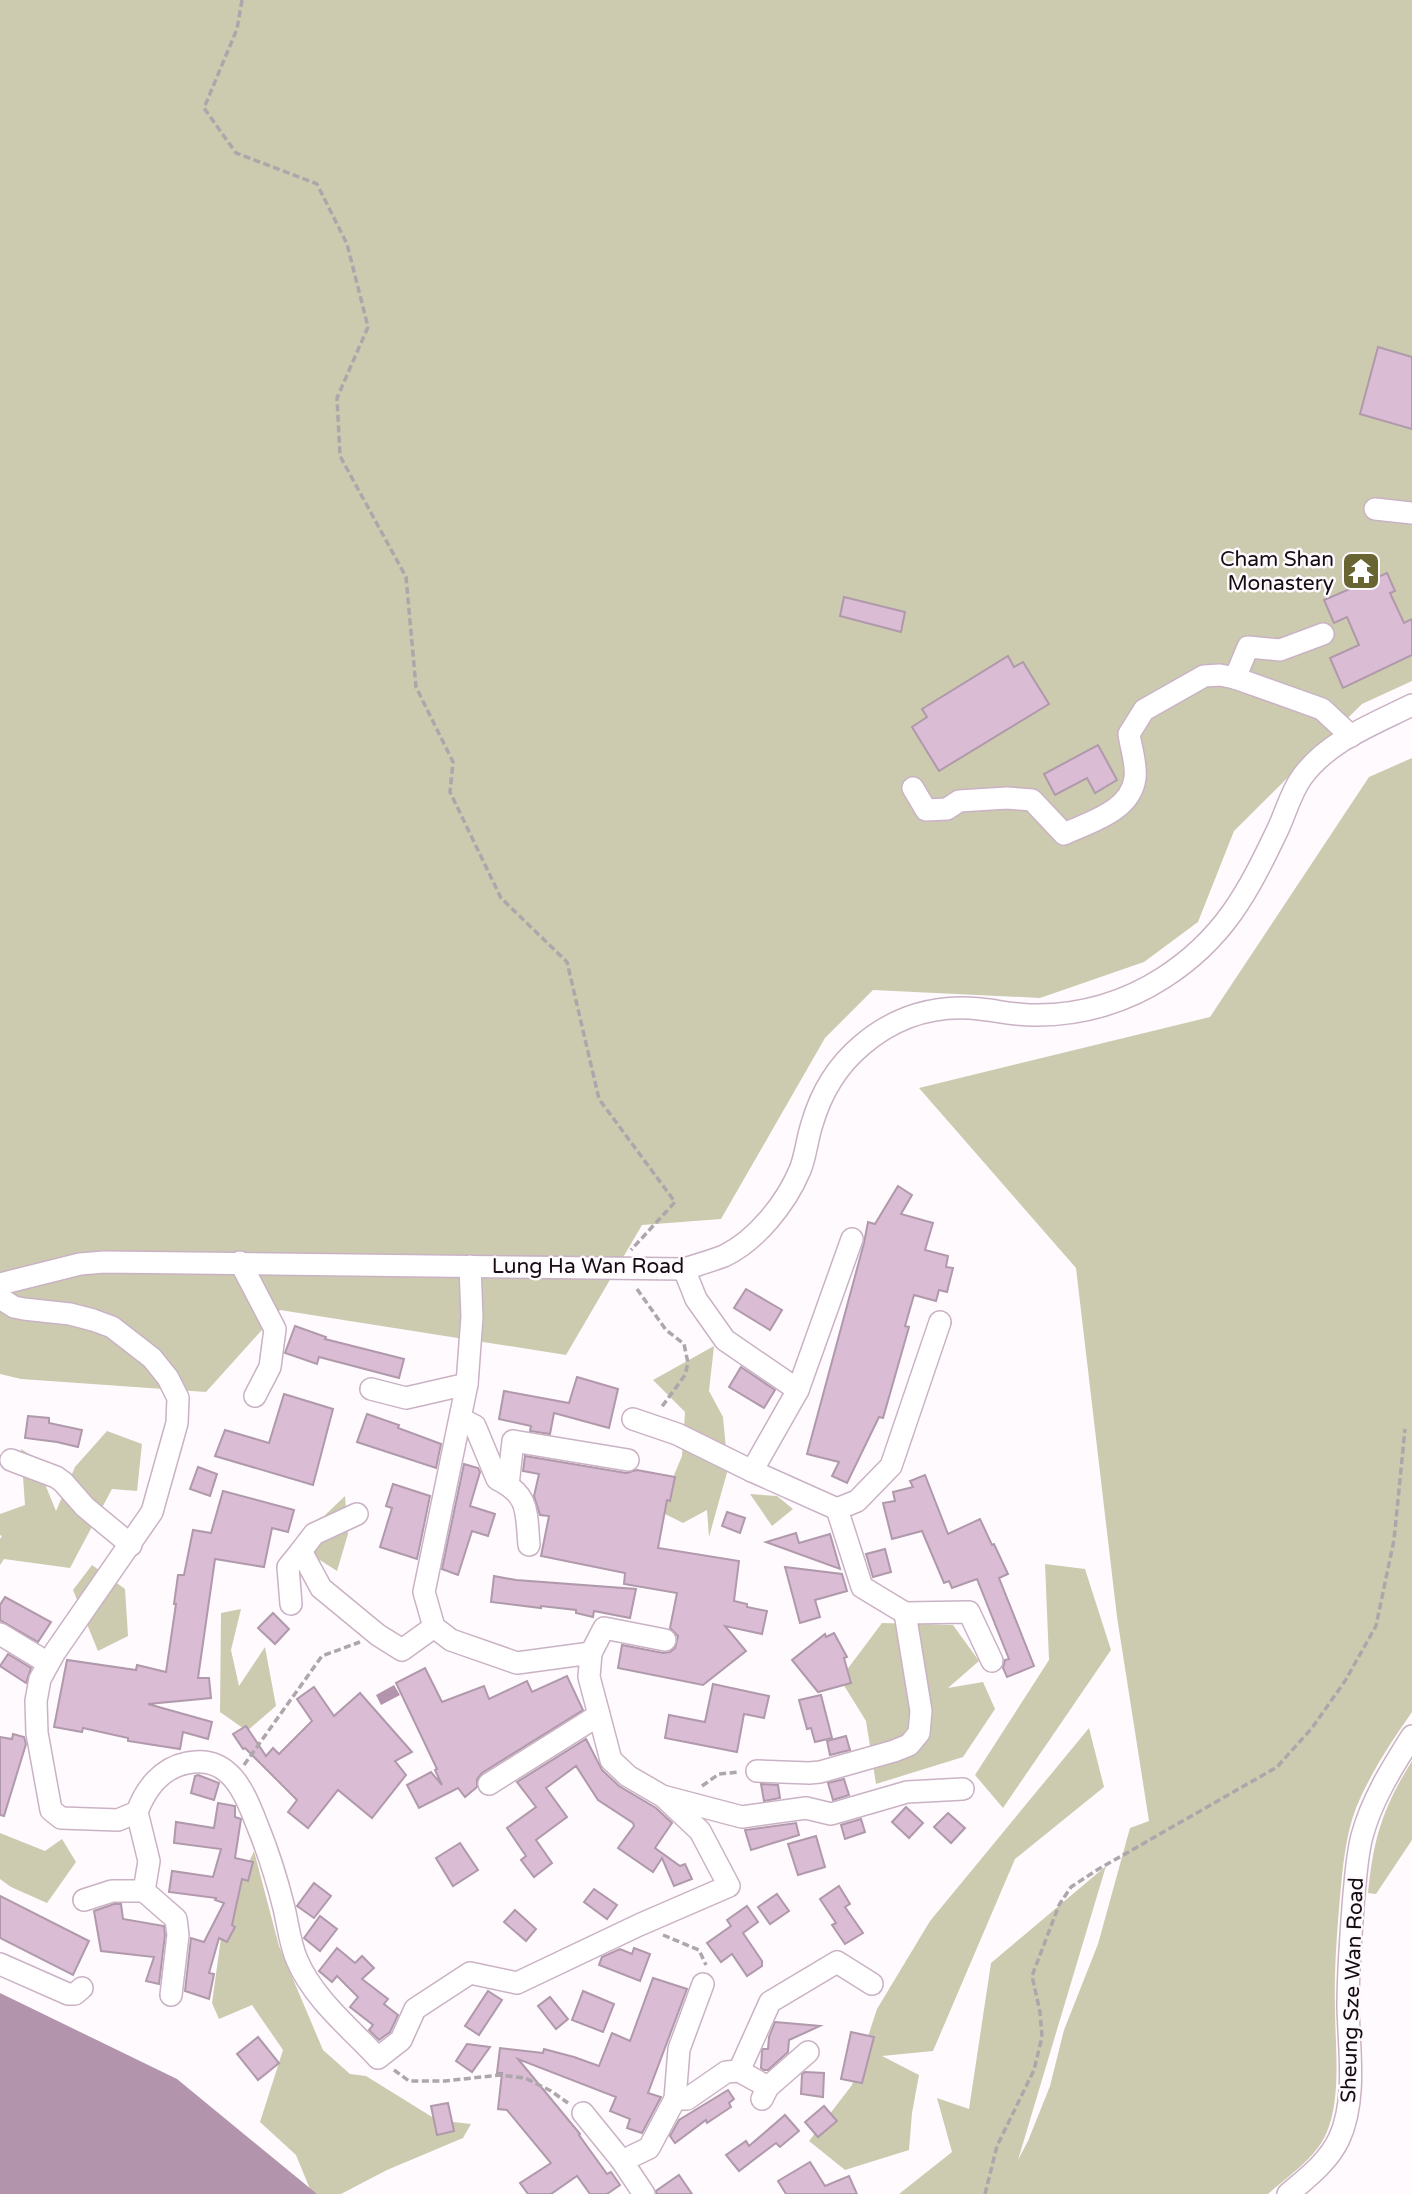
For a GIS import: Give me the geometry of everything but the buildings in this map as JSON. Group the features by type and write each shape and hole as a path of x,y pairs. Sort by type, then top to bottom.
{"street":[{"path":"1375,509 1412,513"},
{"path":"1235,678 1248,647 1280,650 1323,634"},
{"path":"913,788 926,810 947,809 960,801 1032,800 1064,834 1108,814 1130,797 1136,777 1129,734 1144,710 1204,676 1235,678 1322,709 1351,736"},
{"name":"Lung Ha Wan Road","path":"0,1284 93,1262 684,1269 725,1255 753,1235 779,1206 800,1170 818,1106 831,1080 863,1044 894,1023 928,1011 944,1008 979,1009 1036,1016 1058,1015 1101,1007 1141,991 1162,979 1194,955 1222,928 1258,871 1301,778 1314,764 1351,736 1412,705"},
{"path":"752,1471 798,1390 852,1239"},
{"path":"240,1262 275,1329 270,1367 255,1395"},
{"path":"470,1266 472,1317 467,1384 424,1592 434,1627 451,1640 517,1663 592,1653"},
{"path":"684,1269 696,1299 725,1340 798,1390"},
{"path":"0,1298 14,1307 70,1314 112,1327 152,1358 173,1386 178,1398 177,1423 156,1503 149,1519 48,1663 38,1686 36,1717 49,1805 54,1815 61,1818 118,1820 137,1812"},
{"path":"633,1419 677,1434 837,1509 857,1501 891,1466 940,1322"},
{"path":"371,1389 406,1398 467,1384"},
{"path":"461,1419 475,1426 497,1479 514,1488 526,1507 528,1545"},
{"path":"508,1485 513,1441 628,1460"},
{"path":"11,1460 56,1476 93,1514 131,1545"},
{"path":"837,1509 862,1587 905,1613 969,1612 992,1661"},
{"path":"291,1604 288,1567 314,1534 357,1514"},
{"path":"301,1550 321,1588 378,1635 402,1650 434,1627"},
{"path":"757,1771 820,1772 909,1745 919,1733 921,1711 905,1613"},
{"path":"665,1640 604,1628 592,1653 589,1677 611,1760 628,1776 673,1799 743,1817 806,1808 831,1814 907,1791 963,1788"},
{"path":"0,1634 48,1663"},
{"path":"489,1784 599,1715"},
{"name":"Sheung Sze Wan Road","path":"1288,2194 1325,2161 1338,2140 1346,2117 1349,2068 1348,1998 1357,1860 1377,1794 1412,1736"},
{"path":"144,1891 149,1861 137,1812 142,1798 169,1768 204,1761 218,1766 234,1777 247,1797 273,1866 297,1959 317,1993 378,2058 401,2040 415,2009 470,1973 517,1983 729,1886 699,1831 673,1799"},
{"path":"84,1900 111,1891 144,1891 176,1919 178,1935 171,1995"},
{"path":"739,2071 770,2002 837,1962 872,1984"},
{"path":"0,1964 68,1994 75,1994 82,1988"},
{"path":"622,2161 649,2148 675,2099 679,2049 703,1984"},
{"path":"675,2099 687,2099 726,2073 739,2071 765,2093 808,2052"},
{"path":"583,2113 622,2161 644,2194"}],"path":[{"path":"242,0 237,29 204,108 236,153 317,184 347,244 368,327 337,398 340,456 406,576 416,688 453,762 450,792 501,898 567,962 599,1099 675,1202 614,1269 638,1290 666,1330 685,1347 687,1373 663,1404 655,1426"},
{"path":"985,2194 997,2146 1034,2070 1042,2037 1032,1976 1059,1905 1070,1887 1277,1767 1312,1728 1345,1681 1376,1626 1394,1540 1405,1429"},
{"path":"234,1777 322,1656 378,1635"},
{"path":"673,1799 719,1774 757,1771"},
{"path":"639,1925 699,1950"},
{"path":"378,2058 409,2081 445,2081 500,2075 525,2078 551,2091 583,2113"}],"green space":[{"path":"0,0 1412,0 1412,681 1362,704 1234,831 1198,922 1144,962 1040,998 873,990 825,1038 721,1219 642,1225 566,1355 280,1310 206,1392 21,1379 0,1374"},
{"path":"1412,758 1412,1712 1368,1783 1352,1819 1347,1841 1336,1952 1336,2089 1326,2134 1300,2167 1268,2194 899,2194 952,2152 937,2098 969,2109 991,1963 1106,1866 1018,2160 1050,2086 1064,2030 1098,1944 1130,1828 1149,1821 1117,1617 1076,1268 919,1088 1210,1017 1369,777"},
{"path":"714,1346 709,1391 723,1417 728,1469 709,1537 707,1510 683,1523 659,1511 682,1456 685,1412 653,1380"},
{"path":"107,1431 142,1444 137,1491 112,1489 70,1568 4,1559 0,1565 0,1514 25,1505 21,1449 34,1457 56,1511 75,1467"},
{"path":"750,1494 777,1496 793,1509 772,1526"},
{"path":"345,1496 348,1534 337,1571 312,1555 321,1519"},
{"path":"1045,1564 1085,1569 1111,1650 1003,1808 975,1775 1049,1660"},
{"path":"92,1565 125,1589 128,1636 98,1651 73,1590"},
{"path":"241,1609 231,1650 239,1686 265,1647 276,1706 247,1731 220,1712 221,1613"},
{"path":"882,1623 953,1625 979,1661 948,1688 983,1682 995,1709 963,1757 876,1784 866,1721 840,1679"},
{"path":"1089,1728 1104,1787 1015,1859 933,2051 882,2056 919,2075 909,2150 845,2170 809,2141 852,2085 877,2009 930,1921"},
{"path":"1412,1761 1412,1840 1376,1894 1368,1893 1381,1824"},
{"path":"0,1833 45,1851 62,1839 76,1862 47,1903 11,1887 0,1879"},
{"path":"254,1851 279,1946 323,2050 350,2074 366,2076 437,2120 471,2124 463,2138 387,2170 341,2194 312,2194 296,2155 260,2122 283,2050 252,2005 219,2019 212,2003 224,1916"}],"shaded area":[{"path":"394,1685 400,1695 381,1705 376,1695"},
{"path":"0,1993 177,2079 317,2194 0,2194"}],"place":[{"name":"Cham Shan Monastery","path":"1361,571"}]}
